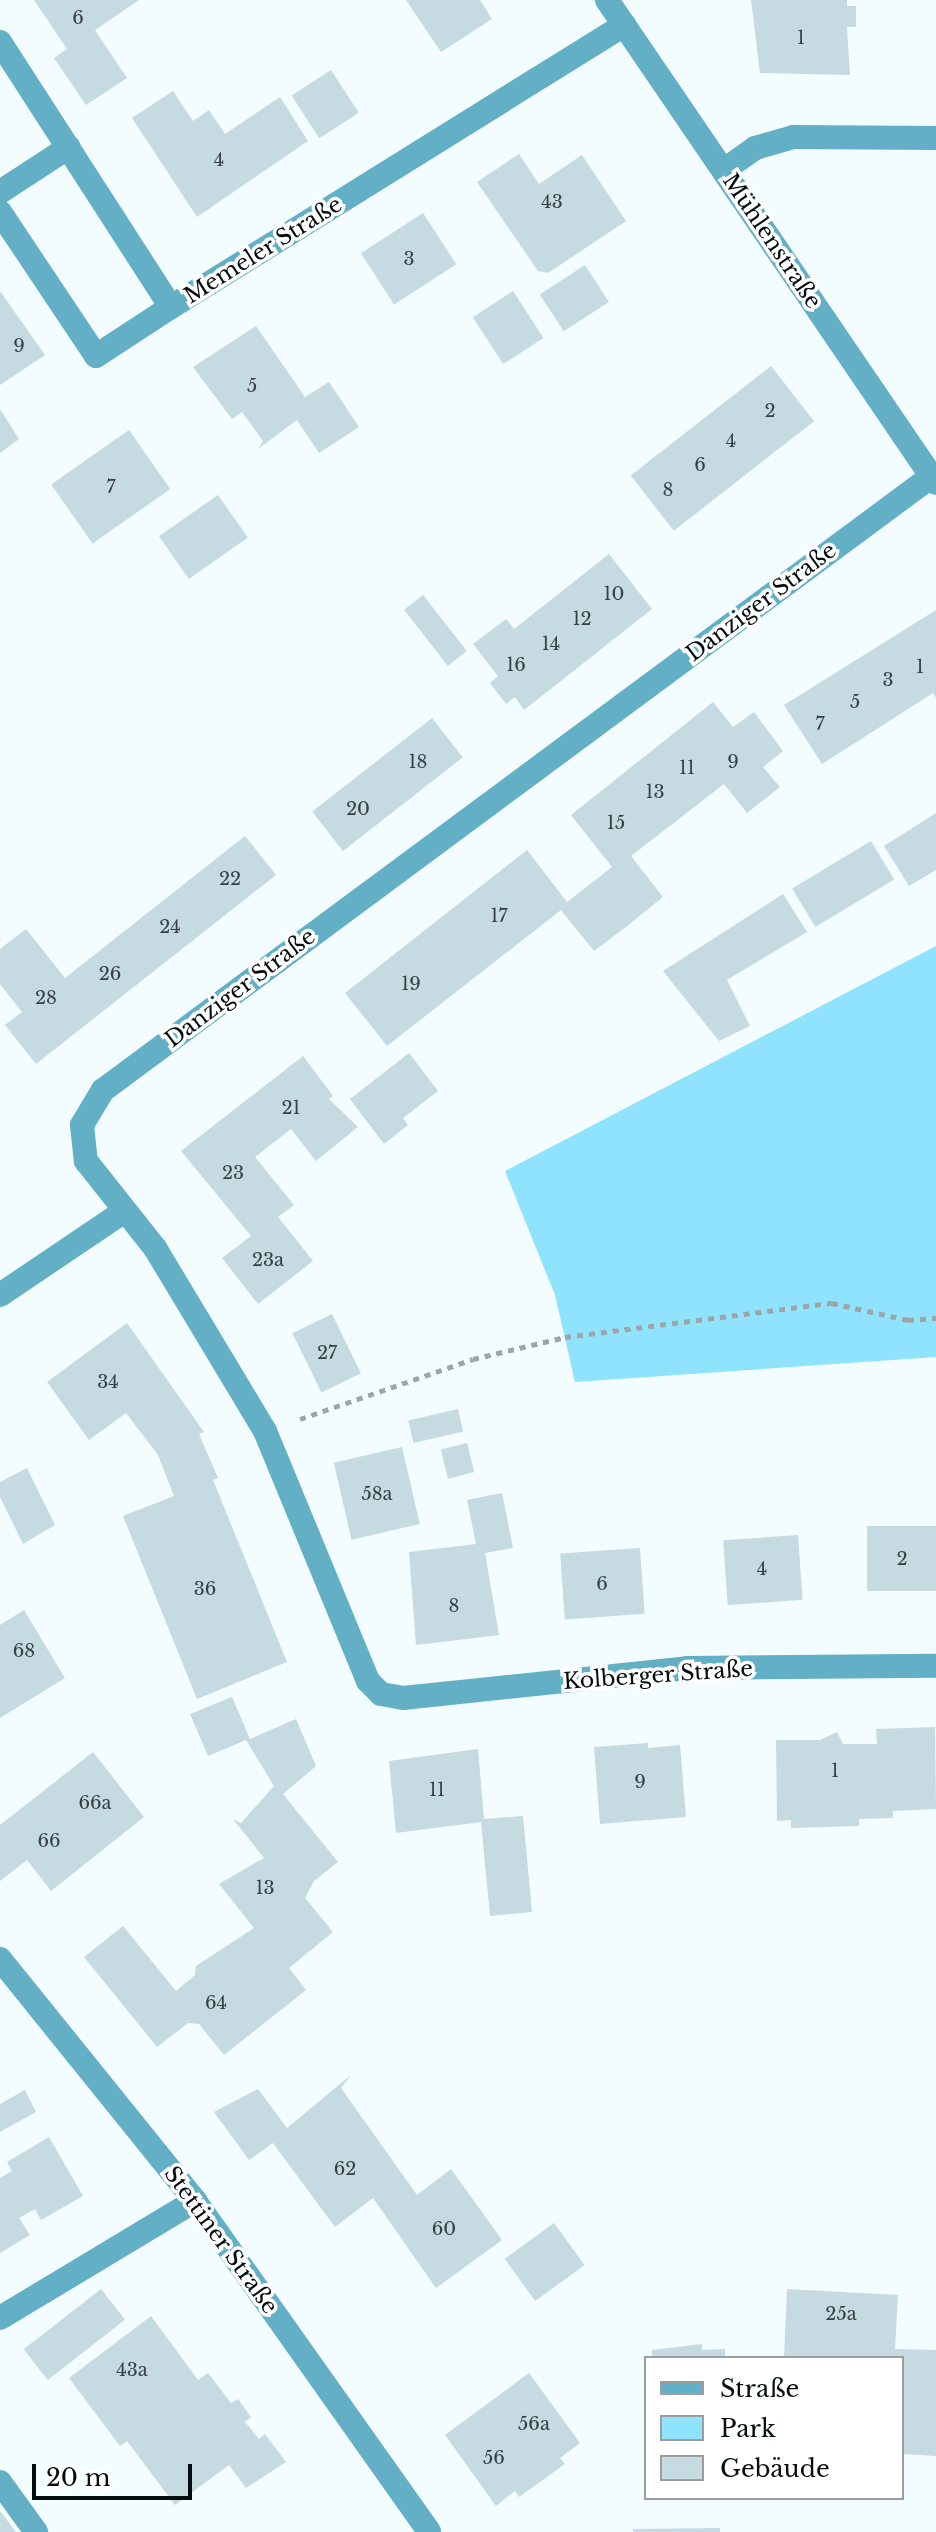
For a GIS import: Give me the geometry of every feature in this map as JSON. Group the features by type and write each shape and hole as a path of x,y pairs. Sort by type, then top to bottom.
{"street":[{"name":"Mühlenstraße","path":"607,0 934,479"},
{"name":"Memeler Straße","path":"0,42 171,307 624,25"},
{"path":"724,170 755,148 793,137 936,138"},
{"path":"0,192 69,147"},
{"path":"0,212 96,356 171,307"},
{"name":"Danziger Straße","path":"381,1694 368,1681 265,1431 155,1248 123,1212 86,1161 82,1125 103,1090 934,479"},
{"path":"0,1295 123,1212"},
{"name":"Kolberger Straße","path":"381,1694 403,1698 687,1668 936,1666"},
{"name":"Stettiner Straße","path":"0,1959 195,2201 429,2532"},
{"path":"0,2318 195,2201"},
{"path":"0,2482 36,2532"}],"path":[{"path":"265,1431 473,1359 565,1337 832,1303 908,1320 936,1318"}],"green space":[{"path":"936,946 936,1357 575,1382 555,1295 505,1171"}],"building":[{"path":"34,0 139,0 95,30 127,78 86,105 54,58 67,49"},
{"path":"406,0 480,0 492,19 441,52"},
{"path":"751,0 847,0 847,6 856,6 856,27 847,27 850,75 760,73"},
{"path":"331,70 359,113 319,138 292,96"},
{"path":"173,91 193,121 209,110 225,134 280,97 308,141 197,217 132,118"},
{"path":"519,154 539,184 582,155 626,221 548,273 538,271 477,182"},
{"path":"423,213 456,264 394,304 361,253"},
{"path":"585,265 609,302 564,331 540,294"},
{"path":"0,291 45,355 0,385"},
{"path":"513,291 543,338 503,364 473,317"},
{"path":"256,326 305,397 329,382 359,427 319,453 297,420 258,449 263,441 242,412 232,419 193,367"},
{"path":"771,366 814,421 674,531 631,476"},
{"path":"0,409 19,439 0,453"},
{"path":"129,430 170,489 92,543 51,484"},
{"path":"218,495 248,538 189,579 159,536"},
{"path":"609,554 652,609 524,710 515,697 506,704 490,683 498,676 473,644 506,619 514,629"},
{"path":"423,595 467,651 448,666 404,610"},
{"path":"936,610 936,698 933,693 822,764 784,705"},
{"path":"713,702 733,727 754,712 783,751 763,767 780,787 747,813 724,784 631,856 663,897 594,951 561,910 387,1046 345,993 527,850 567,902 612,867 571,815"},
{"path":"432,718 463,757 343,851 312,812"},
{"path":"936,813 936,870 909,886 884,846"},
{"path":"245,836 276,875 36,1064 5,1025 22,1012 0,984 0,949 26,929 65,978"},
{"path":"871,841 894,880 815,927 792,888"},
{"path":"783,894 807,932 727,980 750,1026 719,1041 663,971"},
{"path":"409,1053 438,1091 403,1118 408,1125 384,1144 350,1099"},
{"path":"303,1056 333,1096 329,1099 358,1127 316,1161 291,1129 255,1157 294,1205 278,1217 313,1261 258,1304 222,1258 251,1236 181,1151"},
{"path":"332,1314 361,1373 321,1393 292,1333"},
{"path":"127,1323 204,1432 199,1434 218,1478 213,1480 287,1662 197,1699 123,1516 174,1496 158,1455 126,1413 89,1440 47,1382"},
{"path":"458,1409 463,1431 413,1443 408,1420"},
{"path":"467,1443 474,1472 448,1479 441,1450"},
{"path":"402,1447 420,1524 352,1540 334,1463"},
{"path":"27,1468 55,1525 23,1544 0,1497 0,1482"},
{"path":"502,1493 513,1548 485,1553 499,1635 416,1645 409,1552 476,1544 467,1500"},
{"path":"867,1526 936,1526 936,1591 867,1591"},
{"path":"798,1535 803,1600 728,1605 723,1540"},
{"path":"640,1548 645,1614 565,1619 560,1554"},
{"path":"24,1610 65,1678 0,1718 0,1625"},
{"path":"232,1697 250,1739 296,1719 316,1766 283,1794 338,1862 314,1881 305,1898 333,1932 289,1968 306,1990 224,2055 199,2024 188,2023 157,2047 84,1957 123,1926 176,1991 195,1975 196,1966 254,1928 219,1884 264,1858 233,1819 241,1823 274,1786 246,1740 208,1756 190,1714"},
{"path":"935,1727 936,1809 893,1811 893,1818 859,1819 859,1826 791,1828 791,1820 777,1821 776,1740 820,1740 837,1732 843,1744 877,1744 876,1729"},
{"path":"648,1743 648,1748 680,1745 686,1817 600,1824 594,1747"},
{"path":"478,1749 484,1819 523,1816 532,1912 490,1916 481,1822 396,1833 389,1761"},
{"path":"93,1752 144,1817 51,1891 27,1860 0,1881 0,1825"},
{"path":"351,2075 341,2088 417,2195 451,2169 502,2240 436,2288 373,2198 335,2227 273,2143 249,2160 214,2112 258,2089 287,2128"},
{"path":"25,2090 36,2112 0,2132 0,2104"},
{"path":"49,2137 83,2196 41,2220 35,2209 19,2218 30,2235 0,2253 0,2178 12,2171 7,2162"},
{"path":"554,2223 585,2265 535,2301 505,2259"},
{"path":"101,2289 125,2320 48,2380 24,2349"},
{"path":"787,2289 898,2295 895,2349 936,2350 936,2456 904,2454 904,2356 784,2356"},
{"path":"151,2316 198,2380 208,2373 231,2403 238,2399 251,2417 245,2422 259,2439 265,2434 286,2462 246,2488 229,2465 175,2505 127,2441 120,2446 69,2378"},
{"path":"702,2344 702,2350 725,2349 725,2356 652,2356 652,2350"},
{"path":"529,2373 580,2443 560,2458 565,2464 519,2497 515,2491 496,2506 445,2435"},
{"path":"0,2511 16,2532 0,2532"},
{"path":"720,2528 720,2532 633,2532 633,2529"}]}
